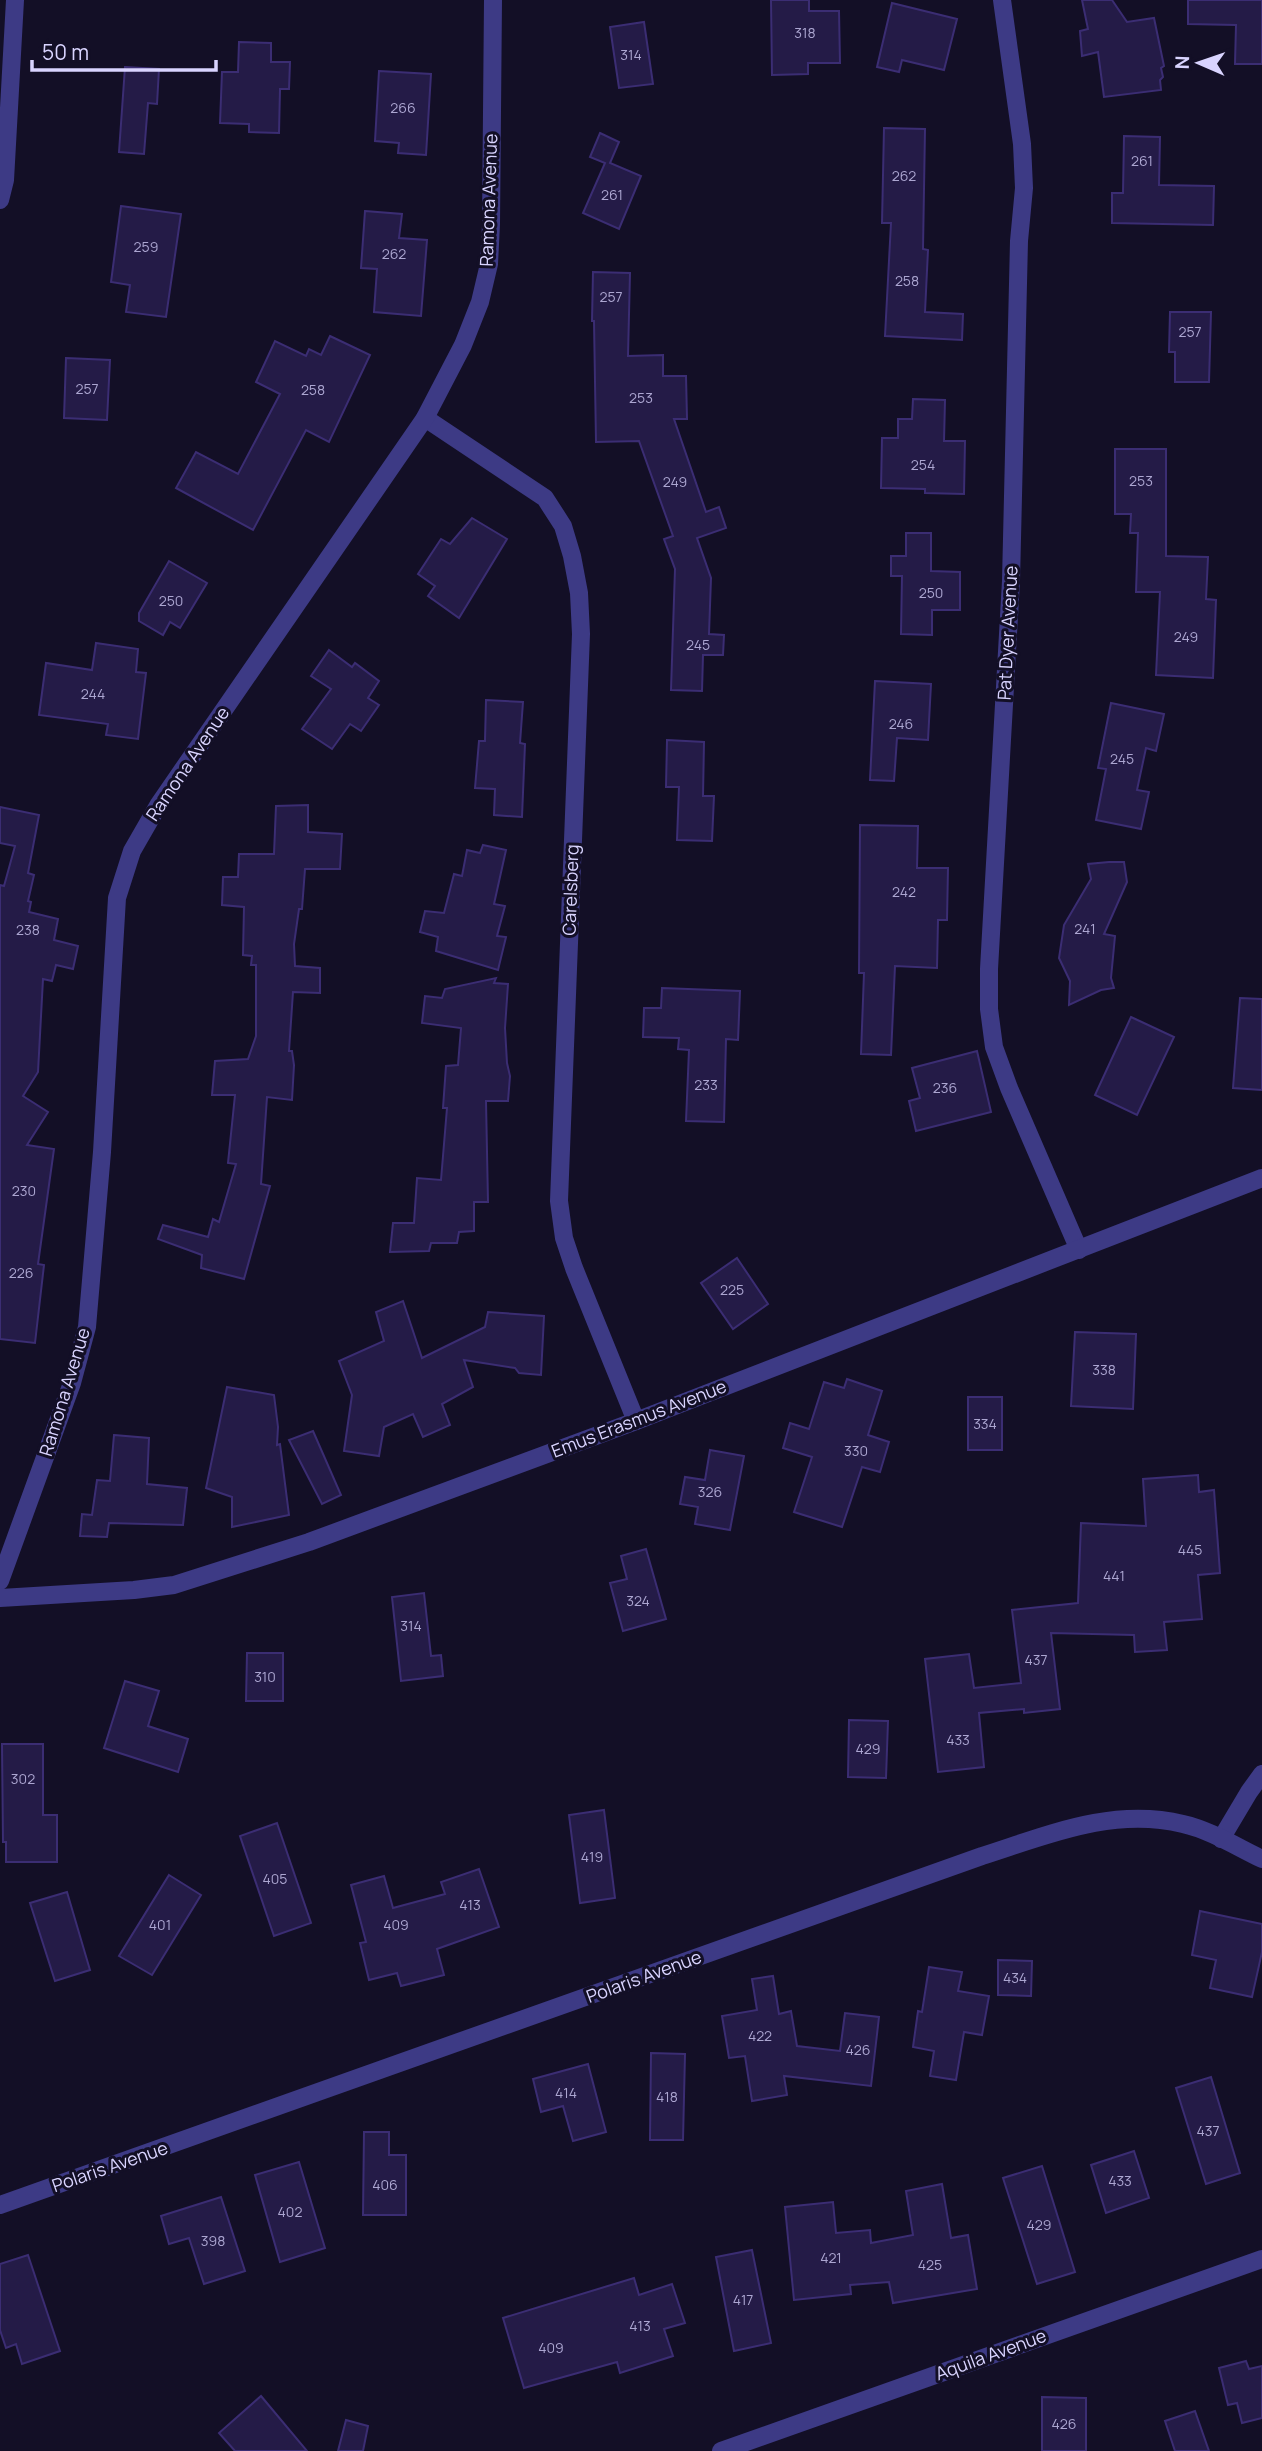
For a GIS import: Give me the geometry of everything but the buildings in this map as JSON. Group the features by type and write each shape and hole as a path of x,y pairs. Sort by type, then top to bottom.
{"street":[{"path":"0,200 5,180 15,0"},
{"name":"Ramona Avenue","path":"0,1581 72,1382 87,1327 102,1152 117,898 132,850 159,804 425,418 463,345 480,302 489,264 493,0"},
{"name":"Pat Dyer Avenue","path":"1002,0 1022,144 1024,188 1019,242 1011,581 989,1009 994,1047 1001,1068 1079,1250"},
{"name":"Carelsberg","path":"425,418 545,498 563,526 572,556 579,593 581,634 559,1201 564,1238 574,1268 636,1420"},
{"name":"Emus Erasmus Avenue","path":"0,1598 174,1585 309,1542 636,1420 1262,1178"},
{"path":"1221,1839 1262,1774"},
{"name":"Polaris Avenue","path":"0,2205 1061,1830 1111,1818 1149,1819 1184,1824 1262,1859"},
{"name":"Aquila Avenue","path":"721,2451 1262,2259"}]}
